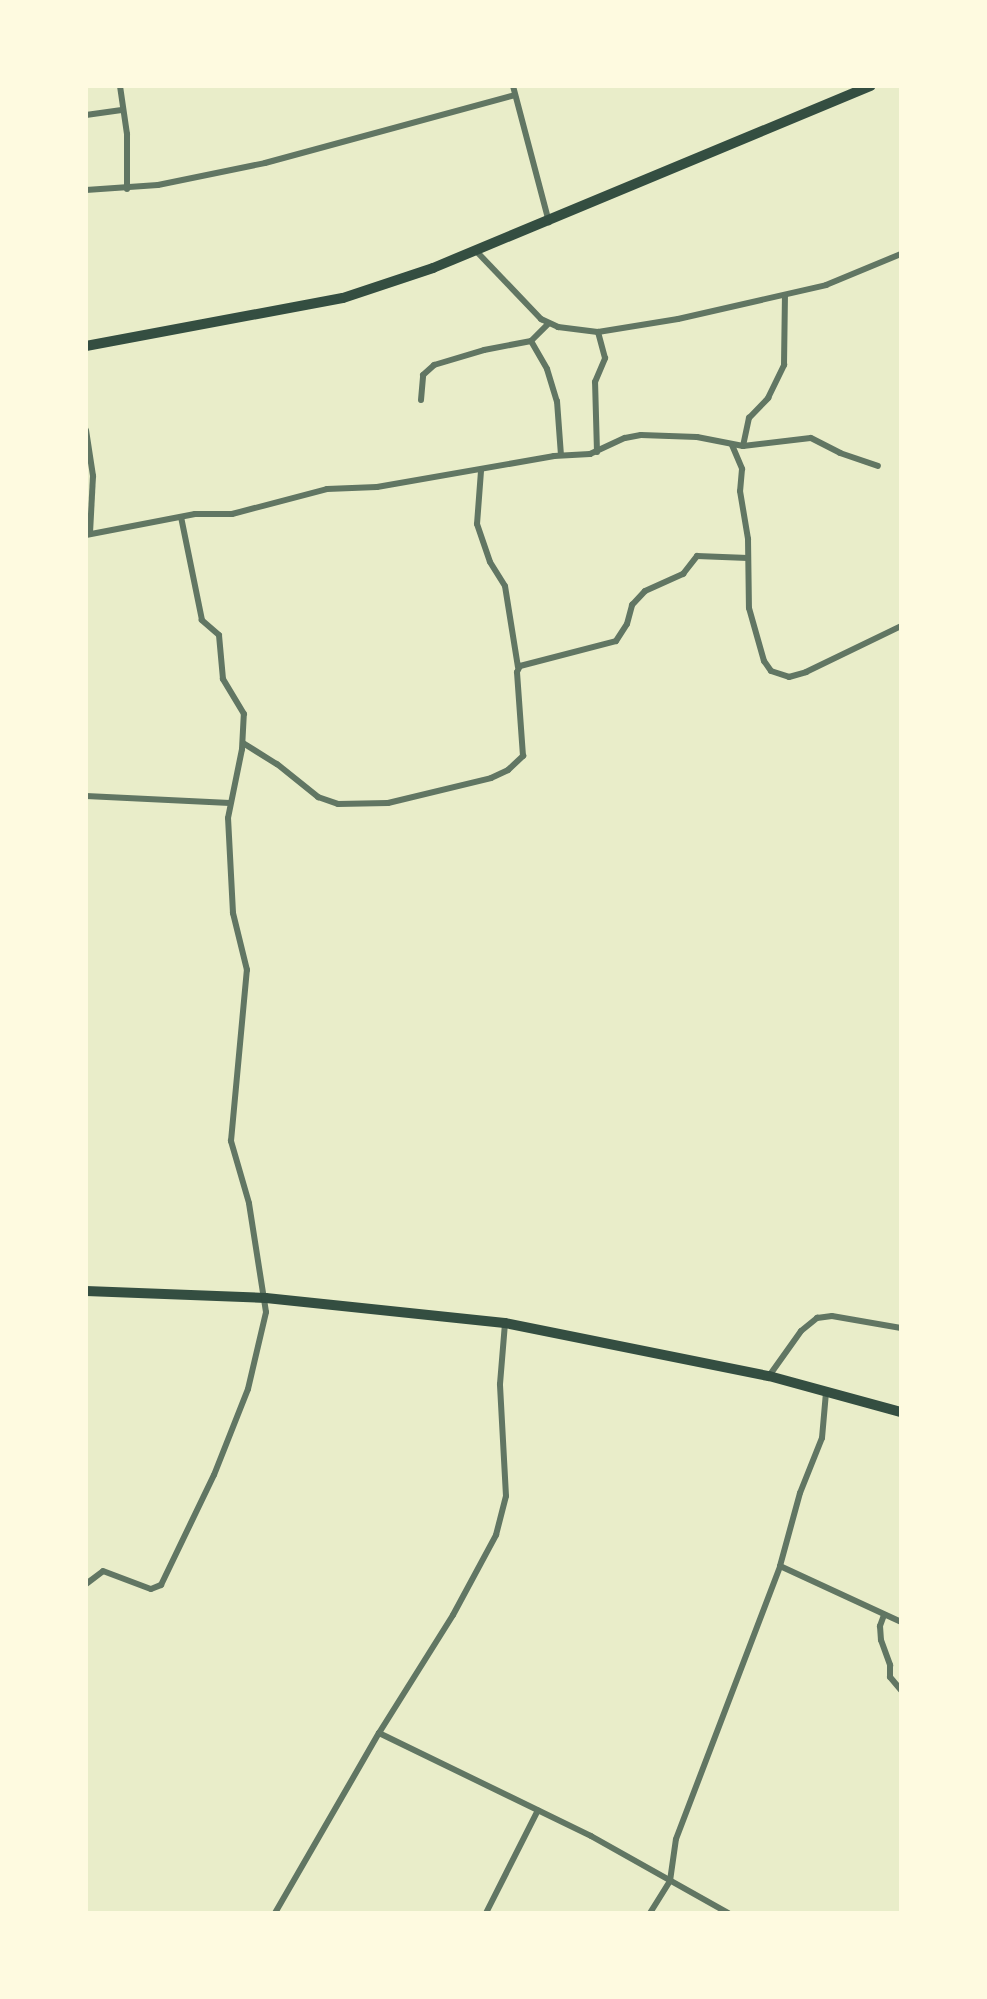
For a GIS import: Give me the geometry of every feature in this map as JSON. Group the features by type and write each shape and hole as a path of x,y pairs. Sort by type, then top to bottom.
{"highway":[{"path":"86,346 343,298 477,252 871,86"},
{"path":"86,1291 266,1298 505,1323 769,1376 901,1412"}],"street":[{"path":"120,86 127,134 127,189"},
{"path":"513,86 549,222"},
{"path":"86,190 127,189 265,163 515,95"},
{"path":"86,115 122,110"},
{"path":"477,252 534,314 549,323 598,332 785,296 840,281 901,254"},
{"path":"743,446 749,418 768,398 784,365 785,296"},
{"path":"421,400 423,375 434,365 466,354 531,341 549,323"},
{"path":"597,452 595,382 605,362 598,332"},
{"path":"531,341 547,369 557,401 561,455"},
{"path":"86,430 93,476 88,535 181,517 232,514 327,489 377,487 561,455 597,452 625,438 641,435 697,437 743,446 811,438 840,453 878,466"},
{"path":"732,445 742,469 740,491 752,624 764,661 774,673 789,677 819,667 901,626"},
{"path":"243,743 277,764 318,797 331,802 388,803 463,787 508,770 523,756 518,668 505,586 490,562 477,524 481,471"},
{"path":"86,1584 103,1571 151,1589 161,1585 214,1475 248,1389 261,1344 266,1298 256,1259 249,1203 231,1145 247,970 233,913 230,803 243,743 244,714 223,679 219,635 205,625 201,615 181,517"},
{"path":"518,668 534,661 616,641 632,605 645,591 683,574 697,556 748,558"},
{"path":"86,796 230,803"},
{"path":"769,1376 801,1331 817,1318 832,1316 901,1328"},
{"path":"275,1913 379,1733 453,1615 499,1524 506,1496 500,1384 505,1323"},
{"path":"650,1913 670,1881 676,1839 780,1566 800,1493 822,1438 826,1392"},
{"path":"780,1566 901,1622"},
{"path":"884,1615 880,1626 881,1640 890,1665 890,1677 901,1690"},
{"path":"379,1733 500,1795 538,1810 728,1913"},
{"path":"486,1913 538,1810"}]}
